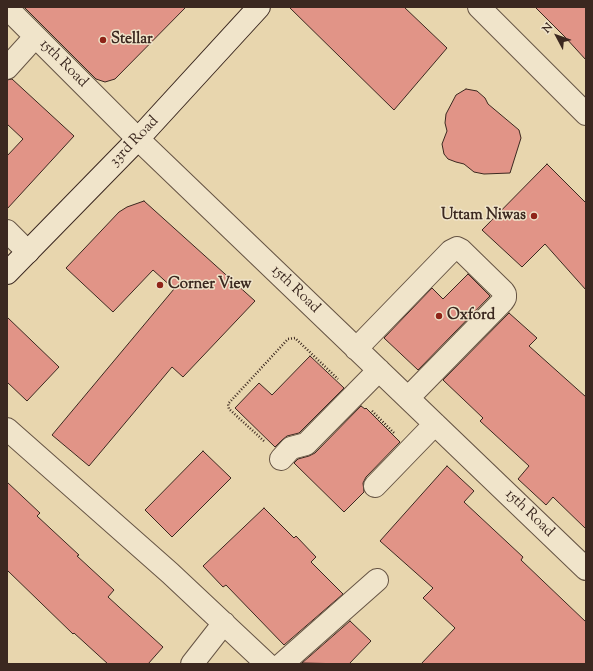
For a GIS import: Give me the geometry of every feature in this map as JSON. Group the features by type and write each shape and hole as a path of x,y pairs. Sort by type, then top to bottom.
{"street":[{"name":"33rd Road","path":"7,273 138,139 259,7"},
{"path":"479,7 586,114"},
{"name":"15th Road","path":"7,8 138,139 586,569"},
{"path":"7,68 36,37"},
{"path":"7,231 28,252"},
{"path":"356,349 454,249 457,248 461,250 503,291 505,298 408,398"},
{"path":"281,459 291,448 306,444 379,370"},
{"path":"375,486 435,424"},
{"path":"7,430 170,573 268,664"},
{"path":"282,664 377,580"},
{"path":"192,664 224,623"}],"path":[{"path":"281,459 229,409 228,404 286,341 292,338 295,338 411,449"}],"building":[{"name":"Stellar","path":"24,7 186,7 115,79 105,82 96,79"},
{"path":"289,7 404,7 447,48 394,110"},
{"path":"535,7 586,7 586,60 565,37"},
{"path":"12,79 74,136 7,209 7,156 23,139 7,124 7,80"},
{"path":"466,89 477,91 485,98 488,104 519,130 521,138 510,173 484,174 474,172 464,164 448,159 444,154 442,144 447,131 445,123 446,114 456,95"},
{"name":"Uttam Niwas","path":"547,164 586,203 586,290 545,244 522,267 482,230"},
{"name":"Corner View","path":"144,201 255,301 183,377 172,367 89,466 52,435 174,289 153,270 113,312 66,268 119,212 127,207"},
{"name":"Oxford","path":"468,274 490,296 418,370 384,338 432,288 443,299"},
{"path":"509,313 537,338 529,346 586,397 586,529 553,497 546,505 518,479 529,466 480,421 483,418 443,380"},
{"path":"7,317 59,367 27,401 7,382"},
{"path":"310,356 344,388 299,433 287,436 275,447 235,408 259,383 272,395"},
{"path":"361,406 365,409 366,408 400,442 366,477 363,483 364,492 344,512 294,463 298,459 315,453"},
{"path":"203,451 231,478 172,537 145,510"},
{"path":"447,466 474,491 464,502 523,557 521,560 586,622 586,664 421,664 455,628 423,598 433,588 380,541"},
{"path":"7,482 40,513 37,516 114,590 108,597 163,647 148,664 108,664 74,633 73,634 7,570"},
{"path":"264,508 294,538 296,536 316,557 311,562 343,594 284,645 226,585 223,587 203,566"},
{"path":"350,621 371,641 349,664 302,663"}],"place":[{"name":"Stellar","path":"103,40"},
{"name":"Uttam Niwas","path":"534,216"},
{"name":"Corner View","path":"160,285"},
{"name":"Oxford","path":"439,316"}]}
